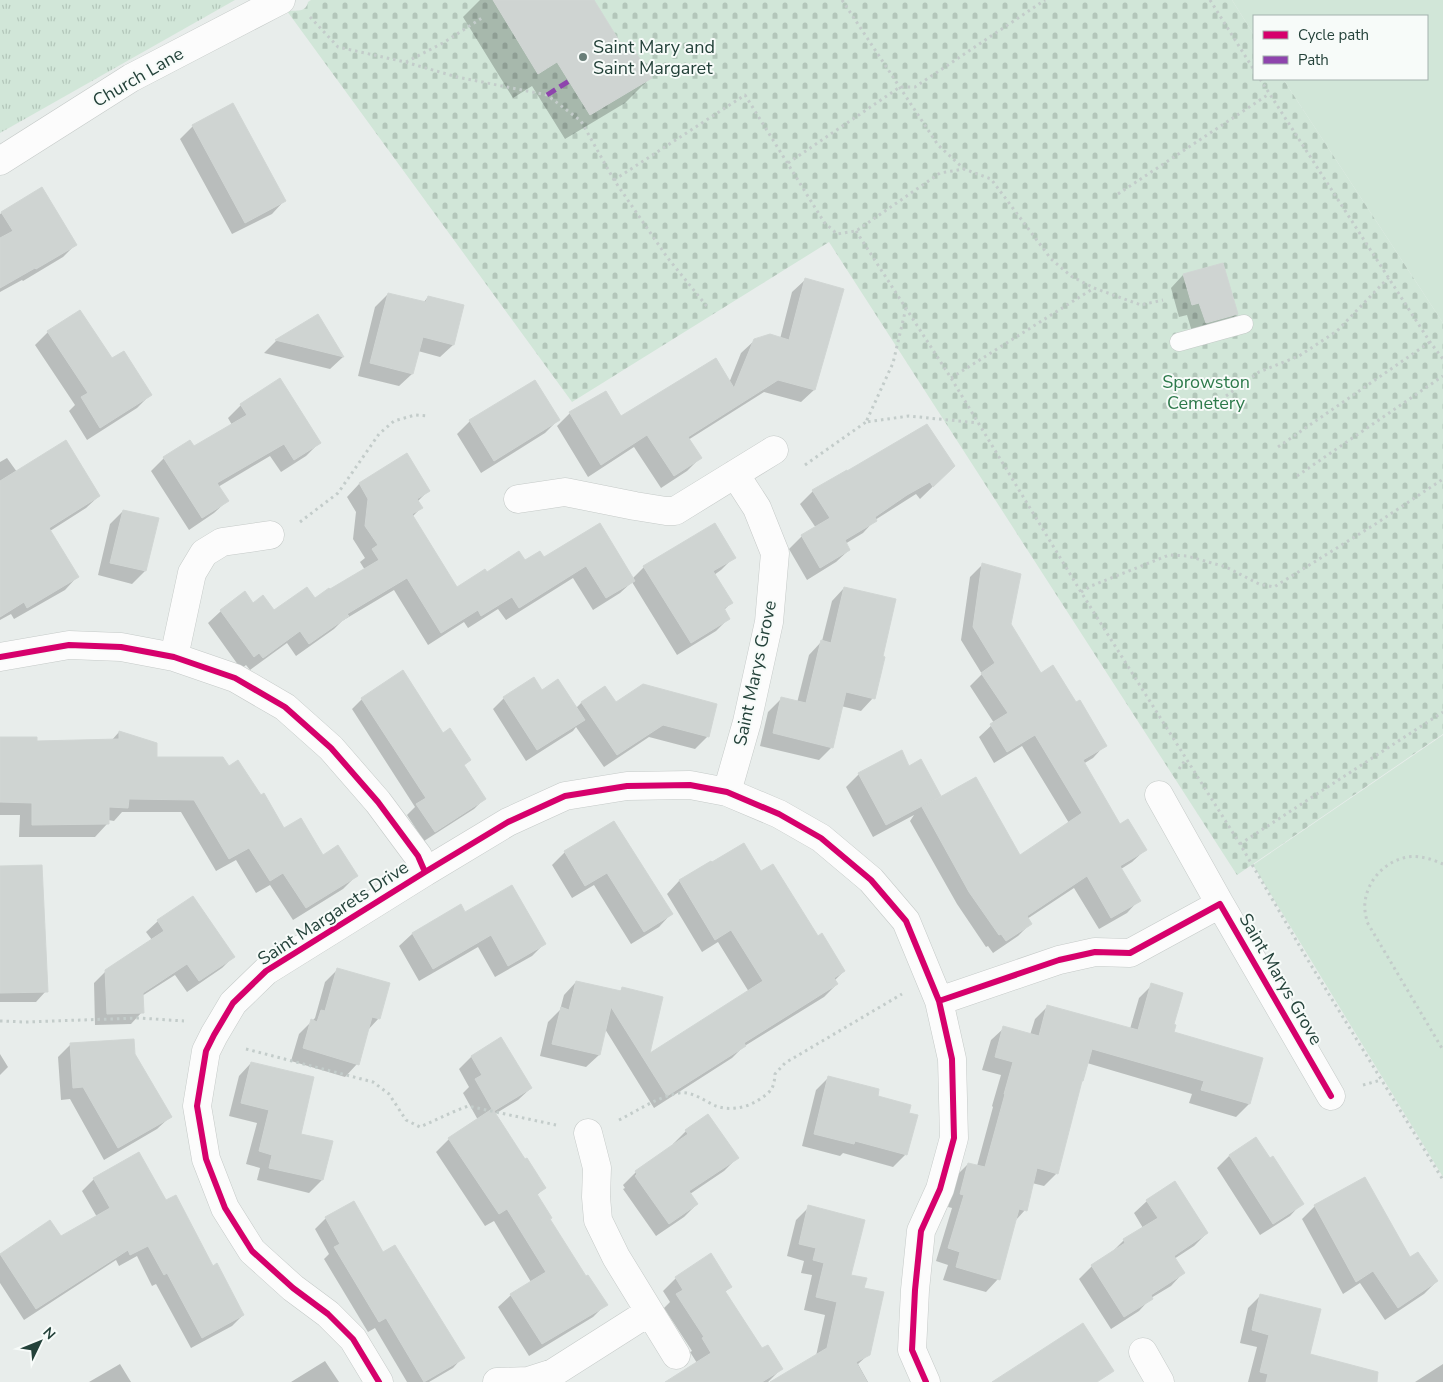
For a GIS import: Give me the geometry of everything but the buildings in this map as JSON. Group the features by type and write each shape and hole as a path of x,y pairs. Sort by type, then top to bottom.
{"street":[{"name":"Church Lane","path":"0,161 131,78 281,0"},
{"path":"518,499 565,492 635,506 675,511 774,450"},
{"name":"Saint Marys Grove","path":"727,792 747,722 769,622 775,553 756,508 735,474"},
{"path":"174,657 192,574 204,553 222,542 270,535"},
{"name":"Saint Margarets Drive","path":"0,657 69,645 121,647 174,657 235,678 285,707 331,748 378,802 418,856 425,872 266,970 233,1002 206,1051 197,1106 206,1159 225,1208 252,1251 293,1288 328,1314 353,1339 379,1382"},
{"path":"425,872 508,822 565,796 627,786 690,785 727,792 778,814 820,838 871,880 906,921 939,1001 952,1059 954,1138 940,1189 922,1231 915,1290 912,1350 926,1382"},
{"name":"Saint Marys Grove","path":"1159,795 1331,1096"},
{"name":"Saint Marys Grove","path":"939,1001 1059,960 1095,952 1130,953 1220,904"},
{"path":"588,1133 597,1168 596,1197 598,1220 616,1257 676,1355"},
{"path":"497,1382 528,1381 552,1373 650,1312"},
{"path":"1143,1352 1160,1382"}],"lane":[{"path":"1179,342 1244,324"}],"path":[{"path":"842,0 938,145 964,169 991,179 1051,259 1072,276 1094,288 1141,305 1163,300"},
{"path":"788,163 900,87 916,87 1044,0"},
{"path":"1210,0 1253,68"},
{"path":"308,15 338,47 405,62 457,77 547,95 581,120 614,180 667,258 709,309"},
{"path":"405,62 443,43 482,18"},
{"path":"1261,80 1430,342 1443,359"},
{"path":"1118,194 1269,94"},
{"path":"614,180 745,95 824,222 837,234 856,231 940,173 964,169"},
{"path":"856,231 951,378 1080,592 1240,844 1306,957 1443,1180"},
{"path":"1226,396 1259,372 1299,356 1337,331 1389,277"},
{"path":"951,378 1094,288"},
{"path":"866,422 893,363 906,308"},
{"path":"1278,447 1430,342"},
{"path":"1296,476 1443,376"},
{"path":"270,535 296,526 338,493 379,434 394,422 415,415 428,416"},
{"path":"774,450 795,472 866,422 908,416 978,424"},
{"path":"1080,592 1169,555 1187,556 1226,567 1259,584 1274,587 1377,523 1443,479"},
{"path":"1240,844 1443,712"},
{"path":"1443,864 1420,857 1408,857 1393,862 1376,876 1365,902 1367,922 1443,1050"},
{"path":"0,1021 25,1022 139,1018 195,1022 231,1045 373,1082 389,1094 406,1120 420,1127 468,1106 588,1133 621,1120 659,1099 681,1093 699,1096 716,1106 738,1108 754,1103 766,1095 774,1086 774,1074 785,1063 907,991"}],"green space":[{"path":"0,0 235,0 0,133"},
{"name":"Sprowston Cemetery","path":"311,0 1232,0 1253,33 1253,80 1284,80 1443,323 1443,734 1237,875 829,242 572,402 287,11 303,9 307,6"},
{"path":"1232,0 1443,0 1443,323 1284,80 1428,80 1428,15 1253,15 1253,33"},
{"path":"1443,735 1443,1177 1253,865"}],"marked path":[{"path":"547,95 569,81"}],"cycle path":[{"path":"0,657 69,645 121,647 174,657 235,678 285,707 331,748 378,802 418,856 425,872 266,971 233,1003 206,1051 197,1106 206,1159 225,1208 252,1251 293,1288 328,1314 353,1339 379,1382"},
{"path":"425,872 508,822 565,796 627,786 690,785 727,792 779,814 821,838 871,880 906,921 939,1001 952,1059 954,1138 940,1189 921,1231 915,1290 912,1350 926,1382"},
{"path":"939,1001 1059,960 1095,952 1130,953 1220,904 1331,1096"}],"place":[{"name":"Saint Mary and Saint Margaret","path":"583,57"}]}
